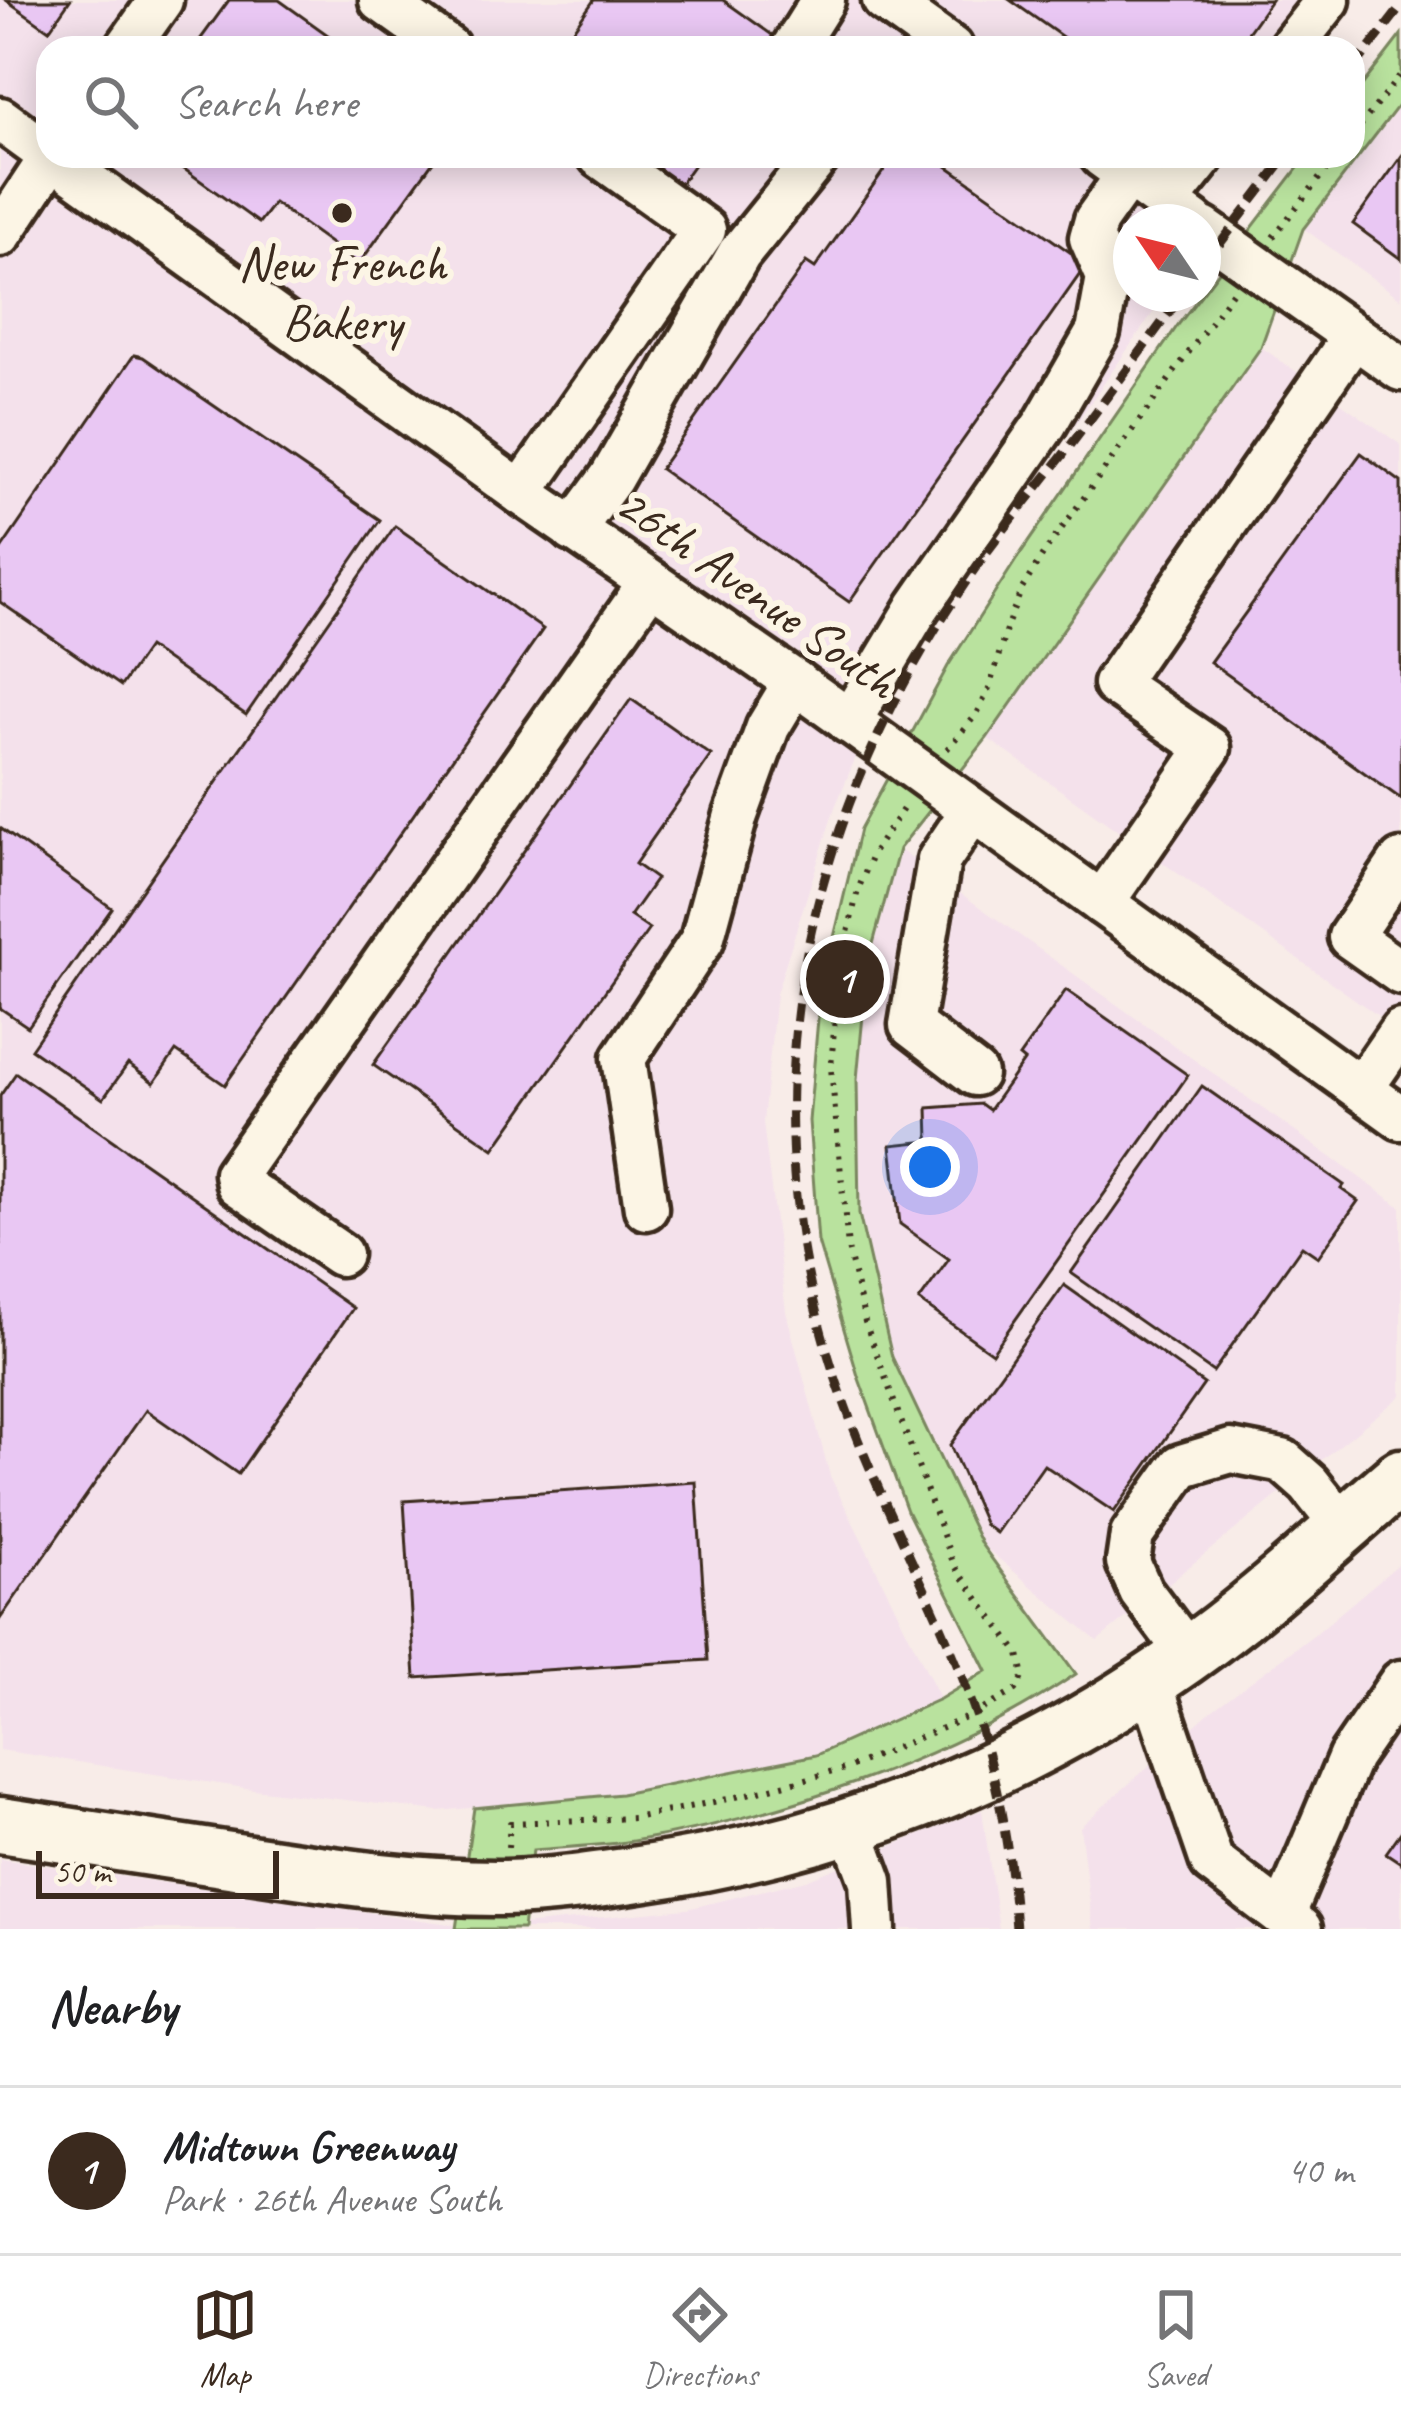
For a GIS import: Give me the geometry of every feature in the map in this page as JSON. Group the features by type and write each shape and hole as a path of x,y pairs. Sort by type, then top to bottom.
{"main road":[{"path":"0,1825 422,1886 507,1888 573,1883 777,1848 922,1801 1038,1749 1169,1668 1401,1477"}],"street":[{"path":"136,36 161,0"},
{"path":"381,0 431,36"},
{"path":"800,36 823,0"},
{"path":"884,0 922,36"},
{"path":"1300,36 1328,0"},
{"name":"26th Avenue South","path":"0,119 36,144"},
{"path":"0,235 43,168"},
{"name":"26th Avenue South","path":"69,168 1401,1118"},
{"path":"617,168 721,242"},
{"path":"521,494 721,242 804,168"},
{"path":"849,722 918,607 1045,424 1098,332 1108,278 1091,238 1114,168"},
{"path":"1119,168 1168,204"},
{"path":"1182,204 1198,168"},
{"path":"573,530 611,478 721,242"},
{"path":"1221,242 1401,369"},
{"path":"1102,903 1209,748 1115,684 1354,336"},
{"path":"340,1255 238,1184 236,1174 650,583"},
{"path":"646,1208 624,1058 703,940 744,793 768,727 795,682"},
{"path":"972,811 939,860 911,1025 975,1074"},
{"path":"1401,861 1350,937 1401,973"},
{"path":"1361,1089 1401,1031"},
{"path":"1343,1528 1309,1484 1283,1460 1232,1451 1181,1466 1132,1535 1128,1562 1169,1668 1212,1862 1292,1922 1350,1757 1401,1682"},
{"path":"851,1827 871,1882 874,1929"}],"path":[{"path":"1365,120 1401,74"},
{"path":"508,1844 510,1823 634,1818 845,1768 975,1714 1016,1690 1024,1676 1019,1654 954,1565 865,1322 848,1248 831,1068 847,937 873,853 977,714 1022,589 1044,553 1328,168"}],"shaded area":[{"path":"0,0 1307,0 1282,36 36,36 36,168 1175,168 1145,204 1113,204 1113,312 1153,312 899,678 861,745 835,807 776,994 763,1122 786,1312 830,1476 940,1698 816,1755 621,1794 438,1811 245,1788 0,1750"},
{"path":"1401,88 1401,299 1296,223 1343,168 1365,168 1365,139"},
{"path":"1261,347 1401,445 1401,1032 987,738"},
{"path":"899,849 912,859 917,850 962,883 960,893 1401,1207 1401,1396 1097,1641 981,1544 892,1357 859,1214 857,1079 868,962"},
{"path":"1401,1562 1401,1929 1093,1929 1080,1827 1209,1713"},
{"path":"982,1810 999,1929 523,1929 523,1925 687,1909 806,1880"},
{"path":"0,1859 456,1925 456,1929 0,1929"}],"green space":[{"path":"1401,35 1401,102 1365,149 1365,82"},
{"path":"1298,168 1350,168 1303,229 1261,347 987,738 899,849 868,962 857,1079 859,1214 892,1357 981,1544 1076,1674 1027,1705 920,1758 805,1800 633,1841 533,1850 523,1929 456,1929 474,1808 621,1794 816,1755 940,1699 987,1671 907,1511 858,1376 818,1242 809,1121 820,996 860,829 948,666 1188,312 1221,312 1221,269"}],"building":[{"path":"6,0 70,0 49,30"},
{"path":"229,0 279,0 329,36 203,36"},
{"path":"594,0 723,0 774,36 568,36"},
{"path":"1010,0 1271,0 1246,36 1061,36"},
{"path":"1401,157 1401,259 1353,224"},
{"name":"New French Bakery","path":"183,168 428,168 359,264 274,203 259,223"},
{"path":"642,168 691,168 675,191"},
{"path":"886,168 950,168 1087,264 849,602 660,469 806,262 815,268"},
{"path":"134,355 380,520 246,715 148,647 121,686 0,602 0,551"},
{"path":"1361,453 1401,482 1401,799 1210,662"},
{"path":"395,526 543,629 225,1085 176,1051 154,1083 128,1064 103,1099 31,1049"},
{"path":"631,699 711,755 635,864 656,879 630,916 649,929 494,1149 373,1065"},
{"path":"0,828 112,908 28,1027 0,1008"},
{"path":"1066,990 1188,1075 992,1353 919,1301 949,1259 900,1224 891,1145 929,1141 928,1108 981,1104 989,1110"},
{"path":"16,1073 353,1308 238,1474 146,1410 0,1619 0,1096"},
{"path":"1202,1086 1344,1185 1341,1189 1358,1201 1318,1257 1302,1246 1213,1372 1071,1273"},
{"path":"1064,1285 1204,1384 1114,1512 1044,1465 996,1533 985,1525 950,1445"},
{"path":"696,1482 708,1660 415,1678 404,1501"},
{"path":"1401,1832 1401,1863 1386,1853"}],"railway":[{"path":"1365,54 1401,7"},
{"path":"1221,242 1278,168"},
{"path":"1016,1929 1003,1821 976,1715 860,1444 812,1295 795,1186 792,1078 803,972 828,867 865,765 914,666 974,570 1170,312"}],"place":[{"name":"New French Bakery","path":"342,213"},
{"name":"Midtown Greenway","path":"845,979"}]}
